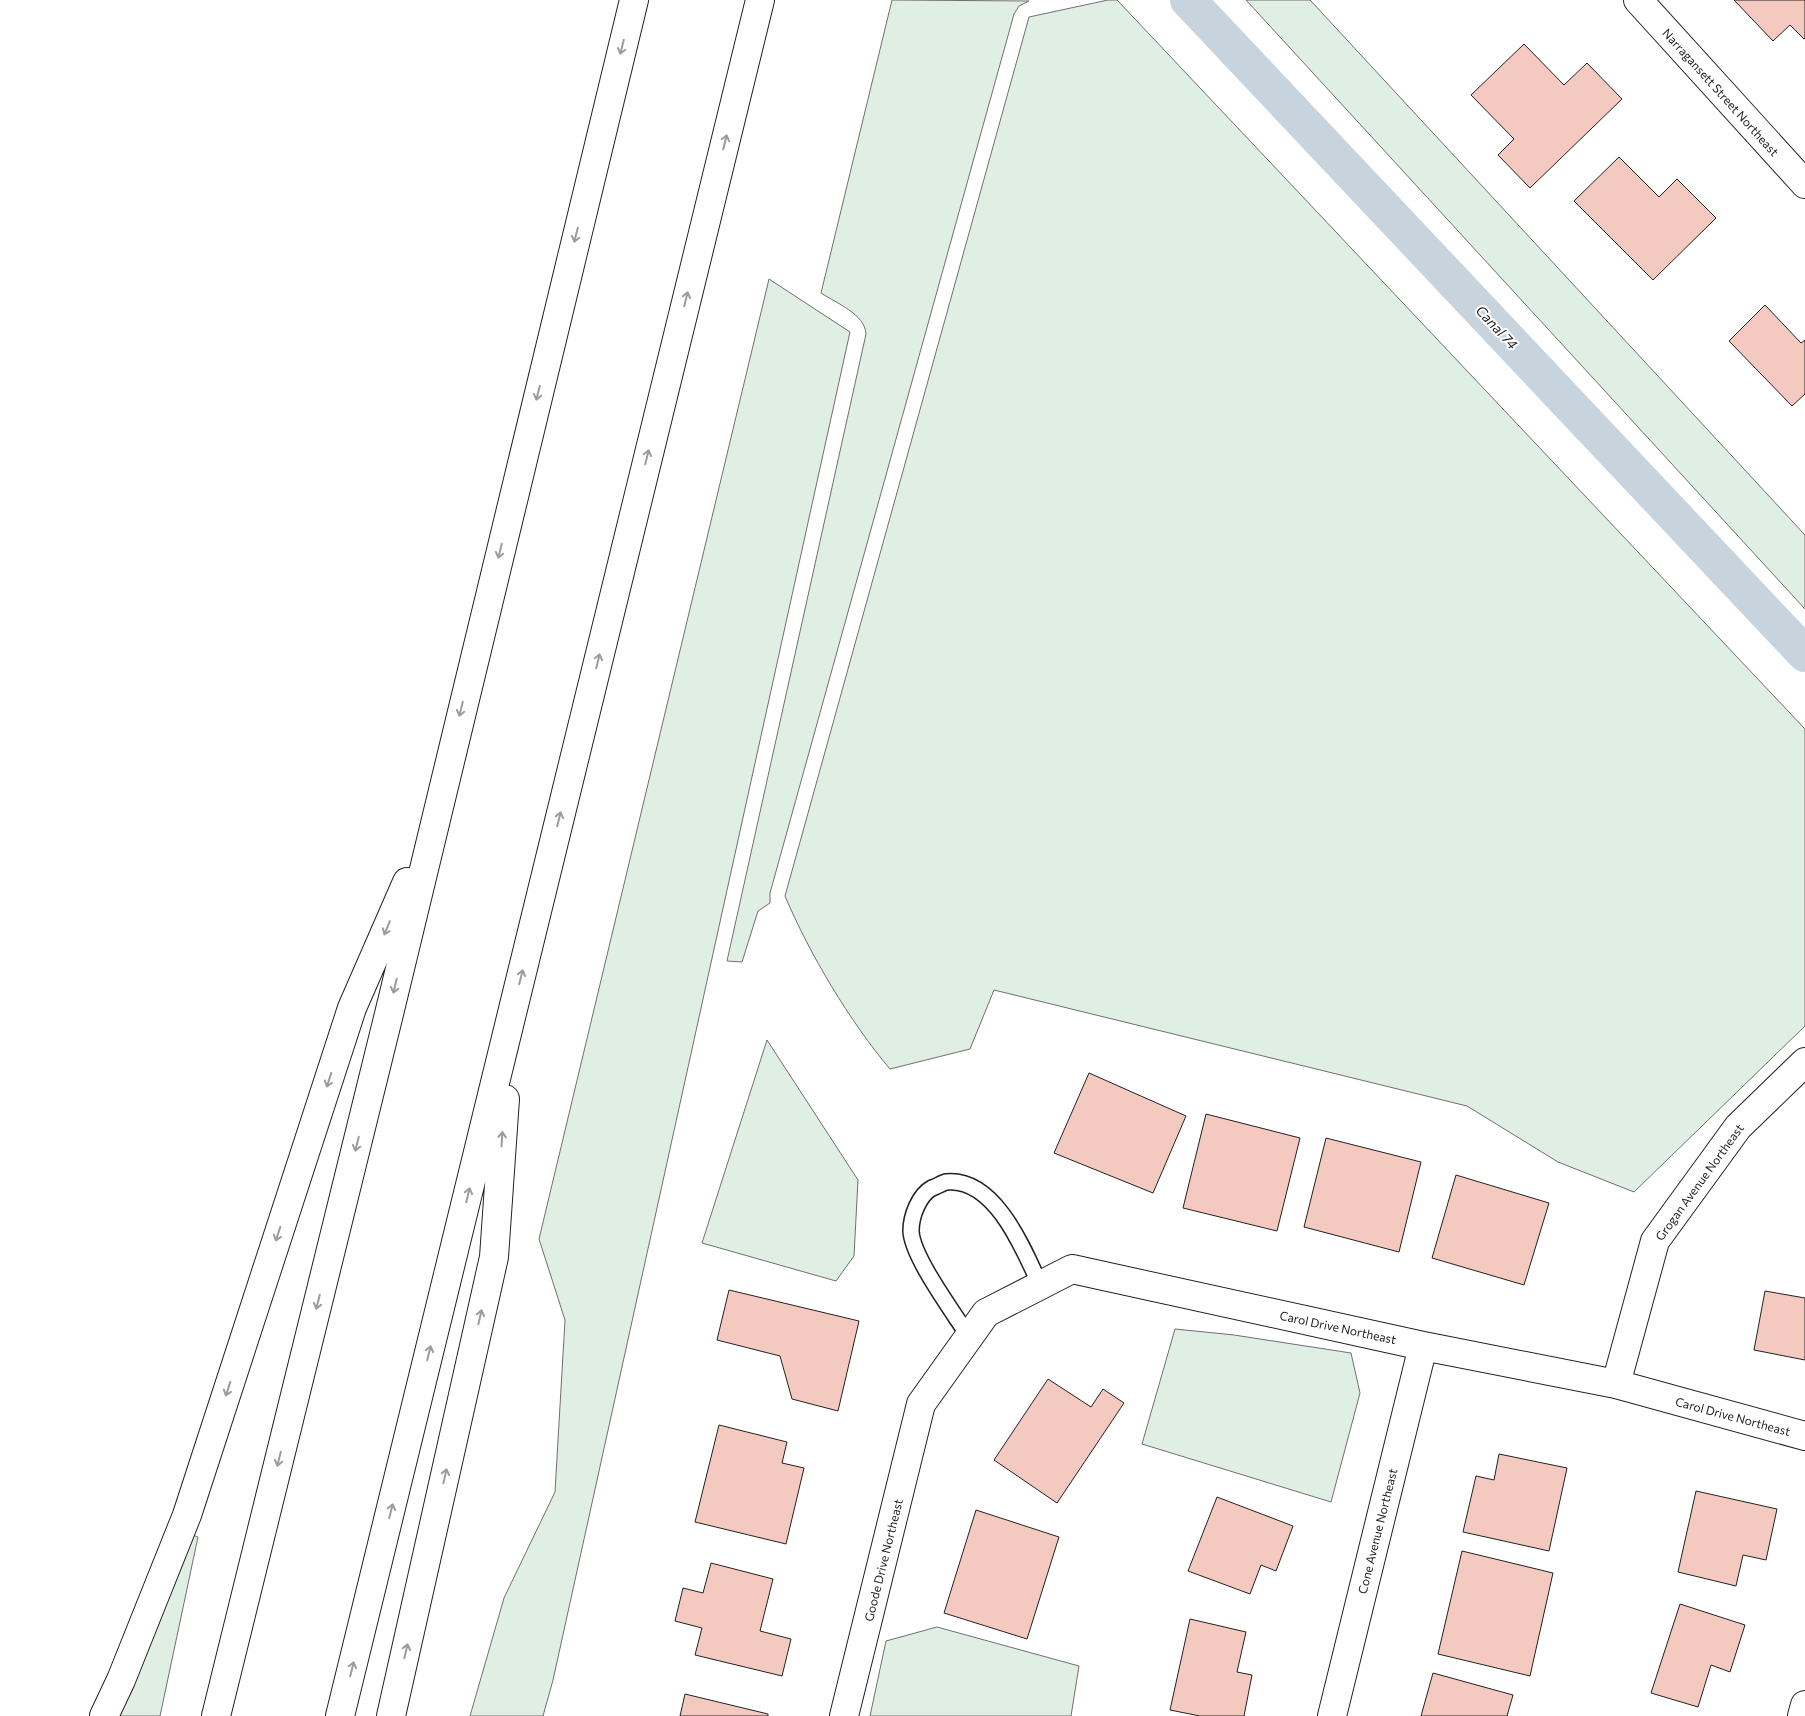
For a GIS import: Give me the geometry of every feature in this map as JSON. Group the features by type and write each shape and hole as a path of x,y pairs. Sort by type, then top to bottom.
{"main road":[{"path":"216,1716 389,1014 434,819 634,0"},
{"path":"340,1716 760,0"},
{"name":"Narragansett Street Northeast","path":"1638,0 1805,184"},
{"path":"104,1716 121,1680 187,1514 352,1008 434,819"},
{"path":"392,1716 494,1256 510,1024"},
{"name":"Grogan Avenue Northeast","path":"1616,1384 1655,1241 1738,1127 1805,1062"},
{"name":"Carol Drive Northeast","path":"921,1404 986,1313 1072,1269 1422,1346 1616,1384 1805,1436"},
{"name":"Cone Avenue Northeast","path":"1332,1716 1422,1346"},
{"name":"Goode Drive Northeast","path":"844,1716 921,1404"},
{"path":"1802,1716 1805,1705"}],"lane":[{"path":"969,1337 922,1263 911,1232 915,1208 928,1190 946,1182 971,1186 994,1204 1019,1240 1040,1285"}],"green space":[{"path":"892,0 1029,1 1019,6 1014,14 770,893 770,903 758,911 742,962 727,961 866,334 861,321 855,315 821,293"},
{"path":"1108,0 1117,0 1805,729 1805,1026 1634,1192 1558,1162 1467,1106 994,990 970,1049 890,1069 860,1030 818,963 785,896 1029,17"},
{"path":"1246,0 1310,0 1805,535 1805,609"},
{"path":"769,279 850,332 553,1680 543,1716 470,1716 504,1598 555,1492 565,1320 539,1239"},
{"path":"767,1040 858,1180 854,1256 836,1281 702,1243"},
{"path":"1175,1329 1234,1335 1351,1353 1360,1393 1331,1502 1142,1444"},
{"path":"190,1534 198,1537 160,1716 115,1716"},
{"path":"937,1627 1079,1666 1071,1716 870,1716 886,1641"}],"building":[{"path":"1734,0 1805,0 1805,38 1790,25 1773,41"},
{"path":"1524,44 1564,85 1587,63 1622,99 1530,188 1498,155 1514,139 1471,95"},
{"path":"1619,157 1659,197 1677,179 1716,218 1653,280 1574,201"},
{"path":"1765,305 1801,343 1805,340 1805,394 1792,406 1729,341"},
{"path":"1089,1073 1186,1116 1153,1193 1054,1153"},
{"path":"1206,1114 1300,1138 1277,1231 1183,1208"},
{"path":"1326,1138 1421,1162 1399,1252 1304,1227"},
{"path":"1456,1175 1549,1203 1524,1285 1432,1258"},
{"path":"729,1290 859,1321 838,1411 792,1399 780,1356 717,1340"},
{"path":"1765,1291 1805,1298 1805,1360 1754,1350"},
{"path":"1048,1379 1091,1407 1103,1389 1124,1403 1057,1503 994,1460"},
{"path":"719,1425 787,1442 782,1463 804,1468 786,1544 695,1522"},
{"path":"1499,1454 1567,1468 1549,1551 1463,1532 1476,1476 1494,1480"},
{"path":"1696,1491 1777,1509 1766,1560 1743,1555 1736,1586 1678,1572"},
{"path":"1217,1497 1293,1526 1276,1571 1261,1565 1250,1594 1188,1571"},
{"path":"976,1510 1059,1537 1027,1639 944,1613"},
{"path":"1462,1551 1553,1573 1530,1676 1438,1654"},
{"path":"711,1563 773,1579 760,1631 791,1639 782,1676 695,1655 702,1628 675,1621 683,1588 703,1593"},
{"path":"1680,1604 1745,1625 1730,1672 1711,1665 1698,1707 1651,1693"},
{"path":"1190,1619 1246,1632 1237,1672 1252,1675 1244,1716 1200,1716 1170,1710"},
{"path":"1433,1673 1513,1695 1507,1716 1421,1716"},
{"path":"685,1694 768,1714 768,1716 680,1716"}],"waterway":[{"name":"Canal 74","path":"1188,0 1805,654"}]}
